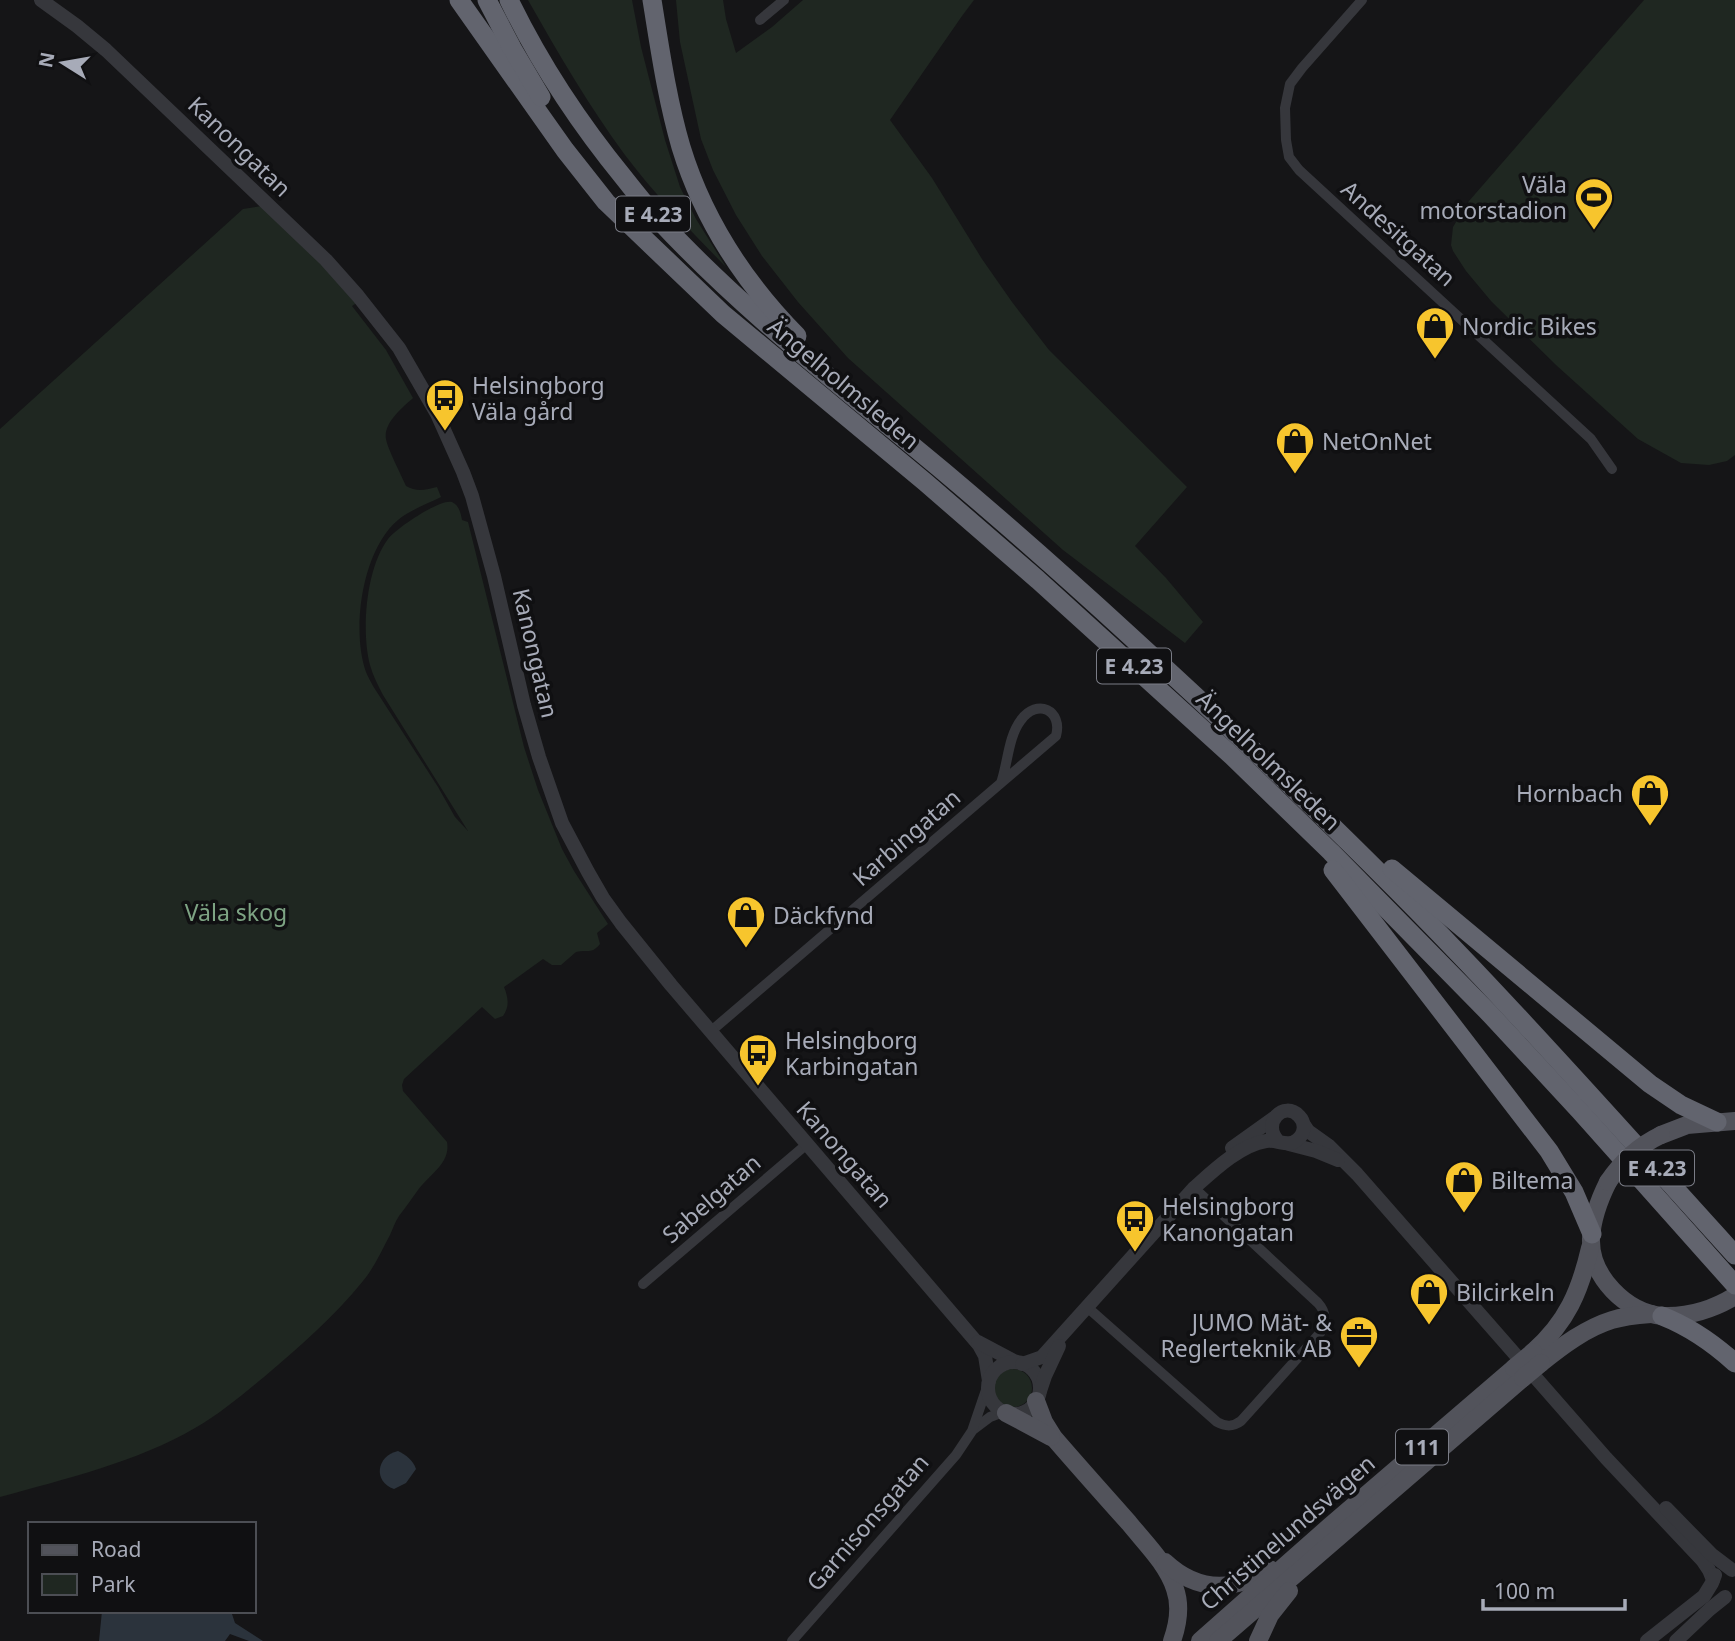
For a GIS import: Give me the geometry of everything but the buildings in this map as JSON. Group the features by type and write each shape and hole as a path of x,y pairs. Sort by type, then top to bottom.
{"highway":[{"path":"459,0 565,150 606,202 635,228"},
{"name":"E 4.23","path":"488,0 512,48 543,100 635,228"},
{"name":"E 4.23","path":"509,0 547,68 592,138 655,216 719,281 844,390"},
{"path":"652,0 675,125 690,171 709,215 763,298 844,390"},
{"name":"Ängelholmsleden","path":"635,228 723,314 1048,588 1232,756 1490,1014 1735,1286"},
{"name":"Ängelholmsleden","path":"844,390 944,472 1072,584 1333,827 1460,954 1735,1255"},
{"path":"1268,765 1310,793 1427,900 1650,1084 1681,1105 1727,1123"},
{"path":"1285,808 1549,1151 1574,1192 1591,1238"},
{"path":"1657,1315 1698,1334 1735,1363"}],"main road":[{"name":"111","path":"1591,1238 1598,1204 1608,1182 1637,1148 1687,1125 1727,1123"},
{"path":"1591,1238 1596,1266 1607,1284 1622,1299 1657,1315"},
{"name":"Christinelundsvägen","path":"1537,1357 1576,1295 1591,1238"},
{"name":"111","path":"1657,1315 1690,1313 1708,1309 1729,1299"},
{"name":"Christinelundsvägen","path":"1200,1641 1330,1526 1537,1357 1604,1322 1628,1316 1657,1315"},
{"name":"Christinelundsvägen","path":"1218,1641 1369,1511 1518,1373"},
{"path":"1038,1398 1044,1422 1054,1438 1151,1550 1172,1581 1179,1615 1172,1641"},
{"path":"1004,1413 1054,1438"},
{"path":"1258,1641 1270,1615 1287,1592 1369,1511"},
{"path":"1151,1550 1191,1581 1225,1586 1261,1575 1330,1526"}],"street":[{"name":"Kanongatan","path":"41,0 106,50 302,236 348,284 398,348 437,414 478,513 532,735 562,822 578,855 603,898 628,932 710,1032 974,1339 985,1356 988,1383"},
{"path":"760,20 784,0"},
{"name":"Andesitgatan","path":"1362,0 1290,84 1285,126 1289,158 1591,439 1612,469"},
{"name":"Karbingatan","path":"710,1032 1056,736 1057,722 1049,710 1035,709 1020,722 1014,734 1001,783"},
{"path":"1219,1166 1231,1148 1279,1113 1285,1111 1297,1114 1308,1131 1329,1146 1371,1189 1606,1458 1703,1561 1709,1570 1715,1591 1731,1598"},
{"path":"1274,1118 1271,1124 1273,1136 1283,1142 1342,1161"},
{"path":"1070,1326 1032,1407 1020,1414 1004,1413 997,1408 989,1398 988,1383 999,1367 1010,1362 1019,1363 1042,1357 1194,1188 1219,1166 1255,1144 1266,1141 1295,1142 1300,1138 1304,1125"},
{"name":"Sabelgatan","path":"643,1284 807,1144"},
{"path":"1087,1307 1217,1422 1230,1426 1241,1421 1320,1332 1324,1325 1324,1311 1194,1188"},
{"name":"Kanongatan","path":"974,1339 1019,1363"},
{"path":"1019,1363 1037,1376 1038,1398"},
{"name":"Garnisonsgatan","path":"972,1432 988,1383"},
{"name":"Garnisonsgatan","path":"792,1641 935,1480 972,1432 990,1417 1004,1413"},
{"path":"1606,1458 1636,1480 1711,1554 1733,1571"},
{"path":"1647,1641 1704,1596 1715,1574 1720,1570 1733,1571"},
{"path":"1676,1641 1710,1609 1731,1598"}],"green space":[{"path":"528,0 632,0 641,47 680,187 726,267 661,199 625,155 574,79"},
{"path":"676,0 723,0 736,53 803,0 974,0 890,120 932,178 982,259 1049,350 1187,487 1135,546 1203,622 1185,643 1063,550 848,358 798,302 762,256 736,215 713,170 701,139 680,42"},
{"name":"Väla motorstadion","path":"1644,0 1735,0 1735,455 1727,461 1709,465 1681,463 1638,439 1556,365 1491,301 1466,271 1451,245 1453,227 1469,201"},
{"name":"Väla skog","path":"268,205 361,300 352,306 386,350 413,398 388,427 386,439 389,449 406,486 421,490 437,487 441,497 398,520 376,550 368,570 360,613 362,655 366,672 455,817 468,831 383,695 370,665 366,635 370,583 388,539 429,509 446,502 454,503 462,520 468,522 524,747 538,790 562,849 608,924 597,933 600,944 594,949 576,952 561,965 552,965 543,959 504,987 508,1001 503,1016 495,1019 482,1007 404,1079 403,1091 447,1142 446,1156 399,1216 367,1276 316,1331 231,1404 173,1440 100,1469 0,1497 0,429 243,209"},
{"path":"1013,1369 1026,1375 1032,1388 1026,1401 1013,1407 1000,1401 994,1388 1000,1375"}],"shaded area":[{"path":"398,1451 409,1458 416,1469 406,1483 394,1489 383,1481 380,1469 385,1458"},
{"path":"102,1613 232,1613 235,1623 263,1641 249,1641 230,1634 225,1641 99,1641"}],"place":[{"name":"Väla motorstadion","path":"1594,231"},
{"name":"Nordic Bikes","path":"1435,360"},
{"name":"Helsingborg Väla gård","path":"445,432"},
{"name":"NetOnNet","path":"1295,475"},
{"name":"Hornbach","path":"1650,827"},
{"name":"Däckfynd","path":"746,949"},
{"name":"Helsingborg Karbingatan","path":"758,1087"},
{"name":"Biltema","path":"1464,1214"},
{"name":"Helsingborg Kanongatan","path":"1135,1253"},
{"name":"Bilcirkeln","path":"1429,1326"},
{"name":"JUMO Mät- & Reglerteknik AB","path":"1359,1369"}]}
